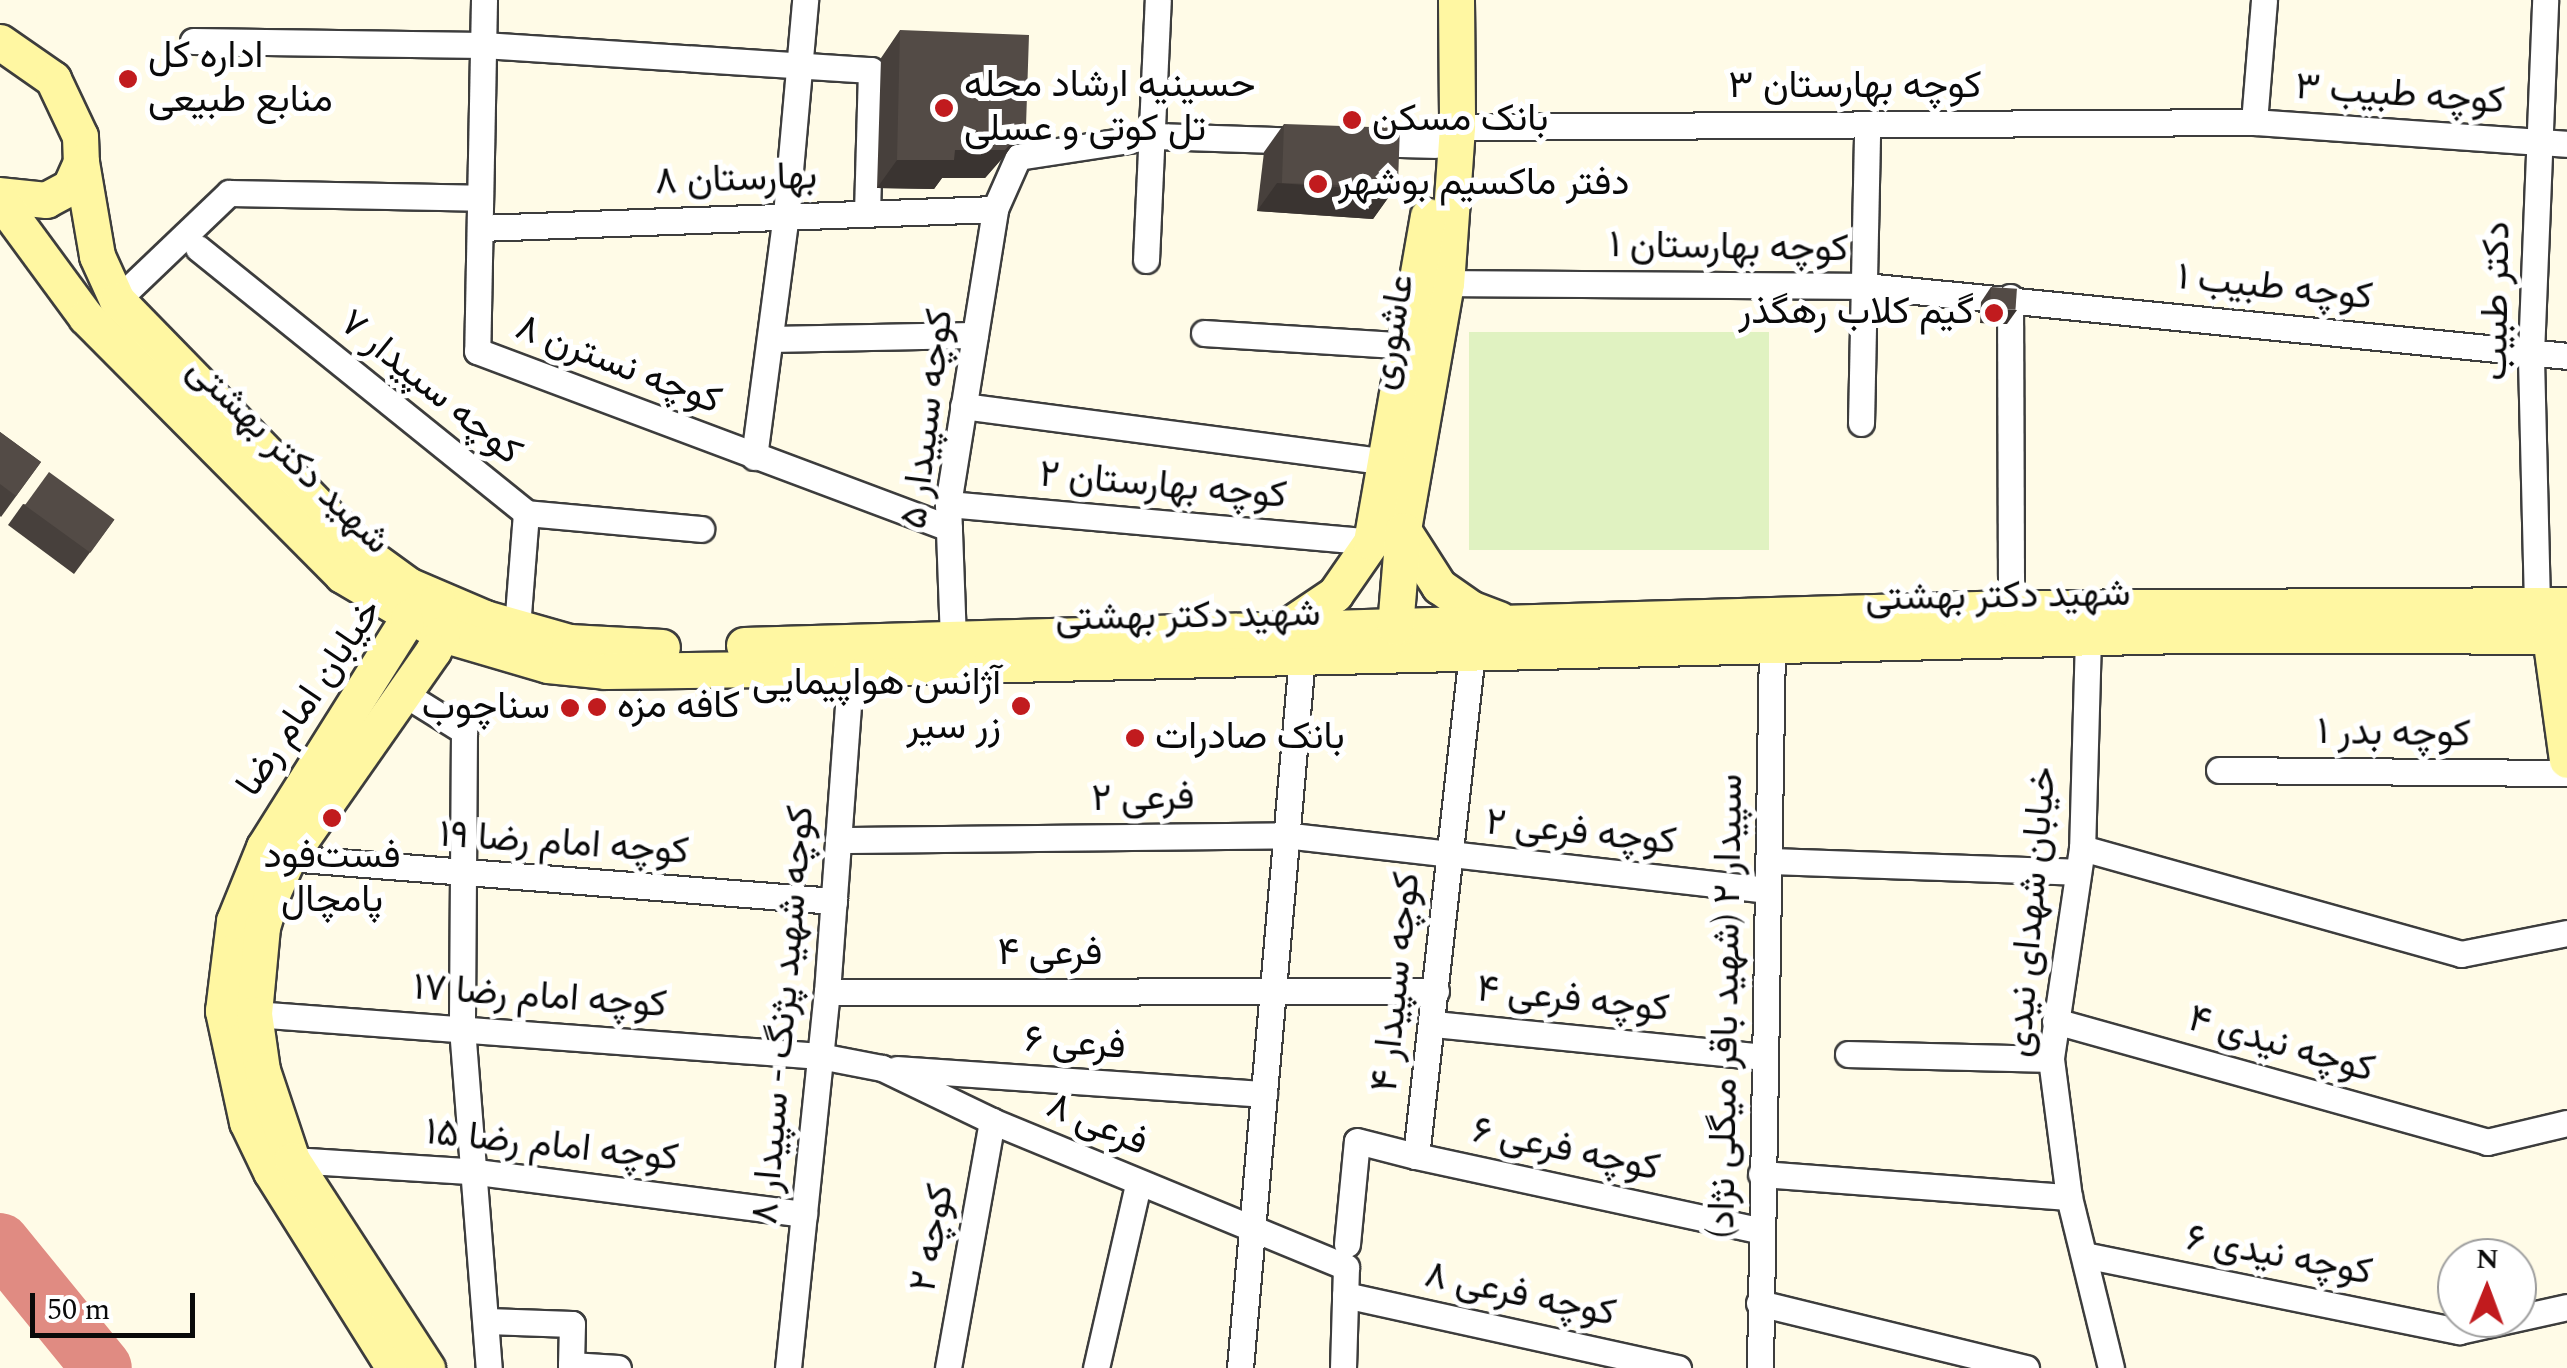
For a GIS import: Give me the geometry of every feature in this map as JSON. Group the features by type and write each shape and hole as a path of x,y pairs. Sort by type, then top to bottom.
{"main road":[{"name":"عاشوری","path":"1389,520 1384,460 1446,136 1433,0"},
{"name":"عاشوری","path":"1292,643 1335,594 1389,520 1446,282 1446,136 1456,0"},
{"name":"شهید دکتر بهشتی","path":"0,42 53,79 80,136 97,256 117,300 429,618 517,628 569,642 634,648 953,640 1292,643"},
{"path":"0,197 46,200 70,188 81,162"},
{"name":"شهید دکتر بهشتی","path":"0,197 86,317 342,574 429,618 548,665 604,671 851,668 1292,643 1510,622 2011,608 2555,620"},
{"path":"1389,520 1439,586 1470,608 1510,622"},
{"path":"1380,636 1389,520"},
{"name":"خیابان امام رضا","path":"394,1368 271,1172 247,1122 223,1011 239,907 264,847 403,694 429,618"},
{"name":"خیابان امام رضا","path":"427,1368 292,1160 262,1070 254,1014 262,927 315,793 429,618"},
{"name":"شهید دکتر بهشتی","path":"1380,636 1472,653 2555,620"},
{"path":"2555,620 2567,760"}],"street":[{"name":"کوچه نسترن ۸","path":"484,0 477,351 754,457 949,516"},
{"path":"754,457 786,214 805,0"},
{"path":"1146,260 1155,136 1158,0"},
{"path":"2254,122 2264,0"},
{"name":"دکتر طبیب","path":"2545,0 2532,354 2555,620"},
{"path":"193,41 483,46 872,70 867,212"},
{"name":"کوچه بهارستان ۳","path":"1155,136 1334,142 1867,125 2254,122"},
{"name":"کوچه طبیب ۳","path":"2254,122 2567,144"},
{"path":"1860,423 1867,125"},
{"name":"کوچه سپیدار ۵","path":"953,640 949,516 995,209 1018,156 1155,136"},
{"path":"117,300 228,194 480,198"},
{"name":"بهارستان ۸","path":"480,228 995,209"},
{"name":"کوچه سپیدار ۷","path":"198,248 526,513 517,628"},
{"name":"کوچه بهارستان ۱","path":"1446,282 1864,286 2010,297"},
{"path":"2010,297 2011,608"},
{"name":"کوچه طبیب ۱","path":"2010,297 2567,356"},
{"path":"1204,333 1408,346"},
{"path":"770,340 974,335"},
{"path":"963,406 1384,460"},
{"path":"526,513 701,529"},
{"name":"کوچه بهارستان ۲","path":"949,516 1389,520"},
{"name":"خیابان شهدای نیدی","path":"2088,637 2080,860 2051,1059 2070,1197 2111,1368"},
{"path":"1240,1368 1284,835 1292,643"},
{"name":"سپیدار ۲ (شهید باقر میگلی نژاد)","path":"1760,1368 1759,1230 1772,645"},
{"name":"کوچه سپیدار ۴","path":"1343,1368 1346,1255 1357,1141 1416,1156 1434,1024 1448,857 1472,653"},
{"name":"کوچه شهید پژنگ - سپیدار ۸","path":"788,1368 828,992 851,668"},
{"path":"403,694 464,730 462,1028 470,1172 489,1368"},
{"name":"کوچه بدر ۱","path":"2219,770 2567,773"},
{"name":"فرعی ۲","path":"838,840 1284,835 1448,857"},
{"name":"کوچه فرعی ۲","path":"1448,857 1768,890"},
{"name":"کوچه امام رضا ۱۹","path":"288,858 466,876 834,901"},
{"path":"1769,861 1934,866 2080,860 2461,954 2567,932"},
{"name":"کوچه فرعی ۴","path":"1272,990 1436,990"},
{"name":"فرعی ۴","path":"828,992 1272,990"},
{"name":"کوچه امام رضا ۱۷","path":"254,1014 820,1056"},
{"name":"کوچه نیدی ۴","path":"2056,1022 2487,1142 2567,1123"},
{"name":"کوچه فرعی ۴","path":"1434,1024 1764,1057"},
{"path":"1848,1054 2051,1059"},
{"name":"فرعی ۸","path":"820,1056 882,1068 992,1122 1138,1184 1346,1255"},
{"name":"فرعی ۶","path":"882,1068 1264,1094"},
{"name":"کوچه ۲","path":"948,1368 992,1122"},
{"name":"کوچه فرعی ۶","path":"1416,1156 1759,1230"},
{"name":"کوچه امام رضا ۱۵","path":"292,1160 470,1172 804,1214"},
{"path":"1762,1174 2070,1197"},
{"path":"1096,1368 1138,1184"},
{"name":"کوچه نیدی ۶","path":"2084,1255 2458,1330 2567,1307"},
{"name":"کوچه فرعی ۸","path":"1346,1295 1678,1368"},
{"path":"1758,1303 2026,1368"},
{"path":"487,1321 572,1324 571,1365 618,1368"}],"green space":[{"path":"1469,332 1769,332 1769,550 1469,550"}],"building":[{"name":"حسینیه ارشاد محله تل کوتی و عسلی","path":"900,30 1029,35 1026,126 1005,150 955,150 954,160 897,160"},
{"path":"1284,124 1400,128 1398,187 1282,183"},
{"path":"1991,287 2017,289 2015,310 1990,308"},
{"path":"0,432 41,462 16,496 0,484"},
{"path":"49,472 115,520 90,553 25,505"}],"taxiway":[{"path":"0,1243 102,1368"}],"place":[{"name":"اداره کل منابع طبیعی","path":"128,79"},
{"name":"حسینیه ارشاد محله تل کوتی و عسلی","path":"944,108"},
{"name":"بانک مسکن","path":"1352,120"},
{"name":"دفتر ماکسیم بوشهر","path":"1318,184"},
{"name":"گیم کلاب رهگذر","path":"1994,313"},
{"name":"آژانس هواپیمایی زر سیر","path":"1021,706"},
{"name":"کافه مزه","path":"597,707"},
{"name":"سناچوب","path":"570,708"},
{"name":"بانک صادرات","path":"1135,738"},
{"name":"فست‌فود پامچال","path":"332,818"}]}
